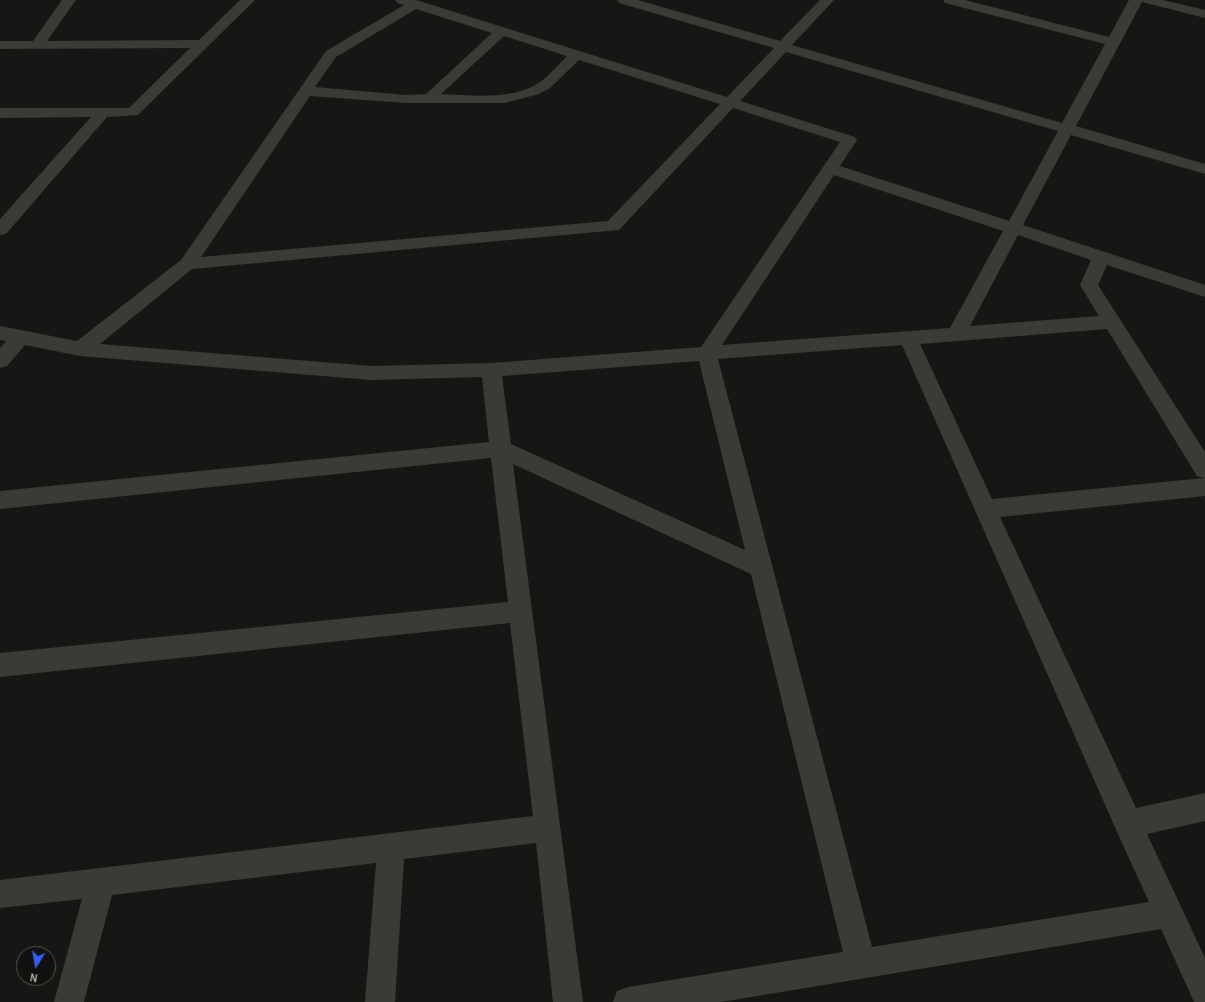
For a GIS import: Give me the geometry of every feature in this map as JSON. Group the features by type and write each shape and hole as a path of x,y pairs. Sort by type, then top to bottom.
{"street":[{"path":"37,45 69,0"},
{"path":"0,113 133,112 248,0"},
{"path":"624,0 1205,169"},
{"path":"187,264 613,226 827,0"},
{"path":"950,0 991,5 1113,42"},
{"path":"956,334 1136,0"},
{"path":"1147,0 1205,14"},
{"path":"80,349 187,264 331,54 420,3 576,55 849,140 707,353 861,964"},
{"path":"430,98 502,31"},
{"path":"0,45 203,44"},
{"path":"306,91 406,98 491,99 520,96 544,85 576,55"},
{"path":"0,230 103,112"},
{"path":"830,168 1205,290"},
{"path":"1101,257 1089,285 1205,470"},
{"path":"0,333 80,349 371,373 491,370 1112,322"},
{"path":"0,361 21,337"},
{"path":"908,338 1205,992"},
{"path":"491,370 568,1002"},
{"path":"0,500 501,449 761,568"},
{"path":"986,510 1205,487"},
{"path":"0,666 521,611"},
{"path":"1128,824 1205,807"},
{"path":"0,894 548,828"},
{"path":"380,1002 391,847"},
{"path":"69,1002 101,882"},
{"path":"628,1002 1169,913"}]}
